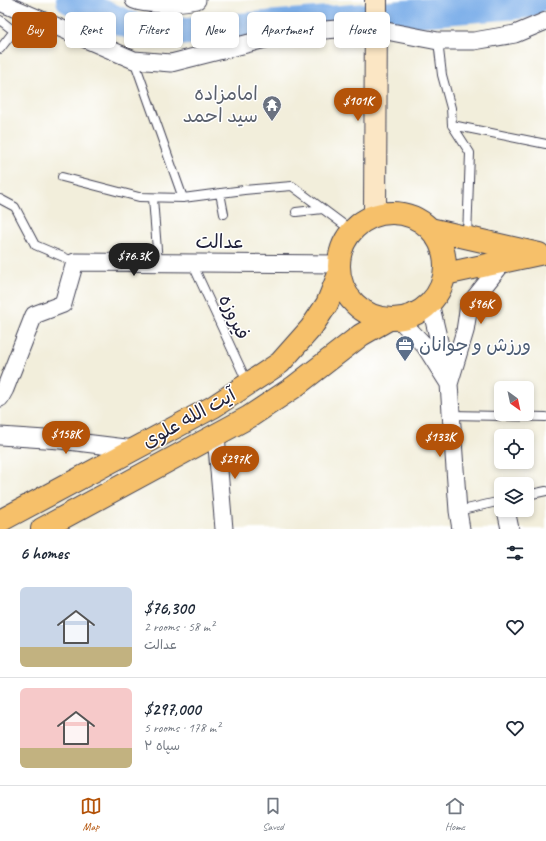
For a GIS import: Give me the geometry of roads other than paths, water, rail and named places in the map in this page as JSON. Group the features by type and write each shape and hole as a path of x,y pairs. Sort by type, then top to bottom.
{"main road":[{"path":"376,0 376,12"},
{"path":"375,215 376,48"},
{"path":"389,212 405,214 419,219 430,229 438,238 443,250 445,274 439,290 430,303 415,313 394,319 375,316 362,310 350,300 343,288 338,269 342,246 352,230 362,221 375,215 389,212"},
{"path":"430,229 542,254"},
{"path":"445,274 542,254"},
{"name":"آیت الله علوی","path":"0,521 213,407 280,363 311,328 327,304 338,269"},
{"name":"آیت الله علوی","path":"42,529 249,417 294,387 361,335 394,319"}],"street":[{"path":"134,0 141,3 164,3 197,0"},
{"path":"0,2 134,60 171,63 289,33 334,29"},
{"path":"390,31 438,40 474,41 516,34 546,21"},
{"path":"449,384 465,331 469,305 504,261"},
{"path":"0,398 34,315 63,304 75,262"},
{"name":"عدالت","path":"75,262 192,263 338,269"},
{"path":"430,303 449,384 458,512 461,529"},
{"path":"394,319 426,346 449,384"},
{"path":"216,434 224,529"},
{"path":"0,436 60,440 134,449"},
{"path":"507,517 510,529"}],"lane":[{"path":"0,20 14,32 0,49"},
{"path":"438,40 442,75 451,108 452,125 470,153 467,237"},
{"path":"134,60 183,198"},
{"path":"452,125 546,144"},
{"path":"62,177 139,197 154,198 183,198 292,186 352,230"},
{"path":"220,193 224,214"},
{"path":"154,198 158,263"},
{"path":"0,199 15,206 35,245 75,262"},
{"path":"296,212 323,209"},
{"name":"فیروزه","path":"192,263 248,384"},
{"path":"451,415 546,417"},
{"path":"534,494 546,491"},
{"path":"458,512 494,503"}],"waterway":[{"path":"70,0 151,34 530,4 535,0"}],"place":[{"name":"امامزاده سید احمد","path":"272,122"},
{"name":"ورزش و جوانان","path":"405,362"}]}
